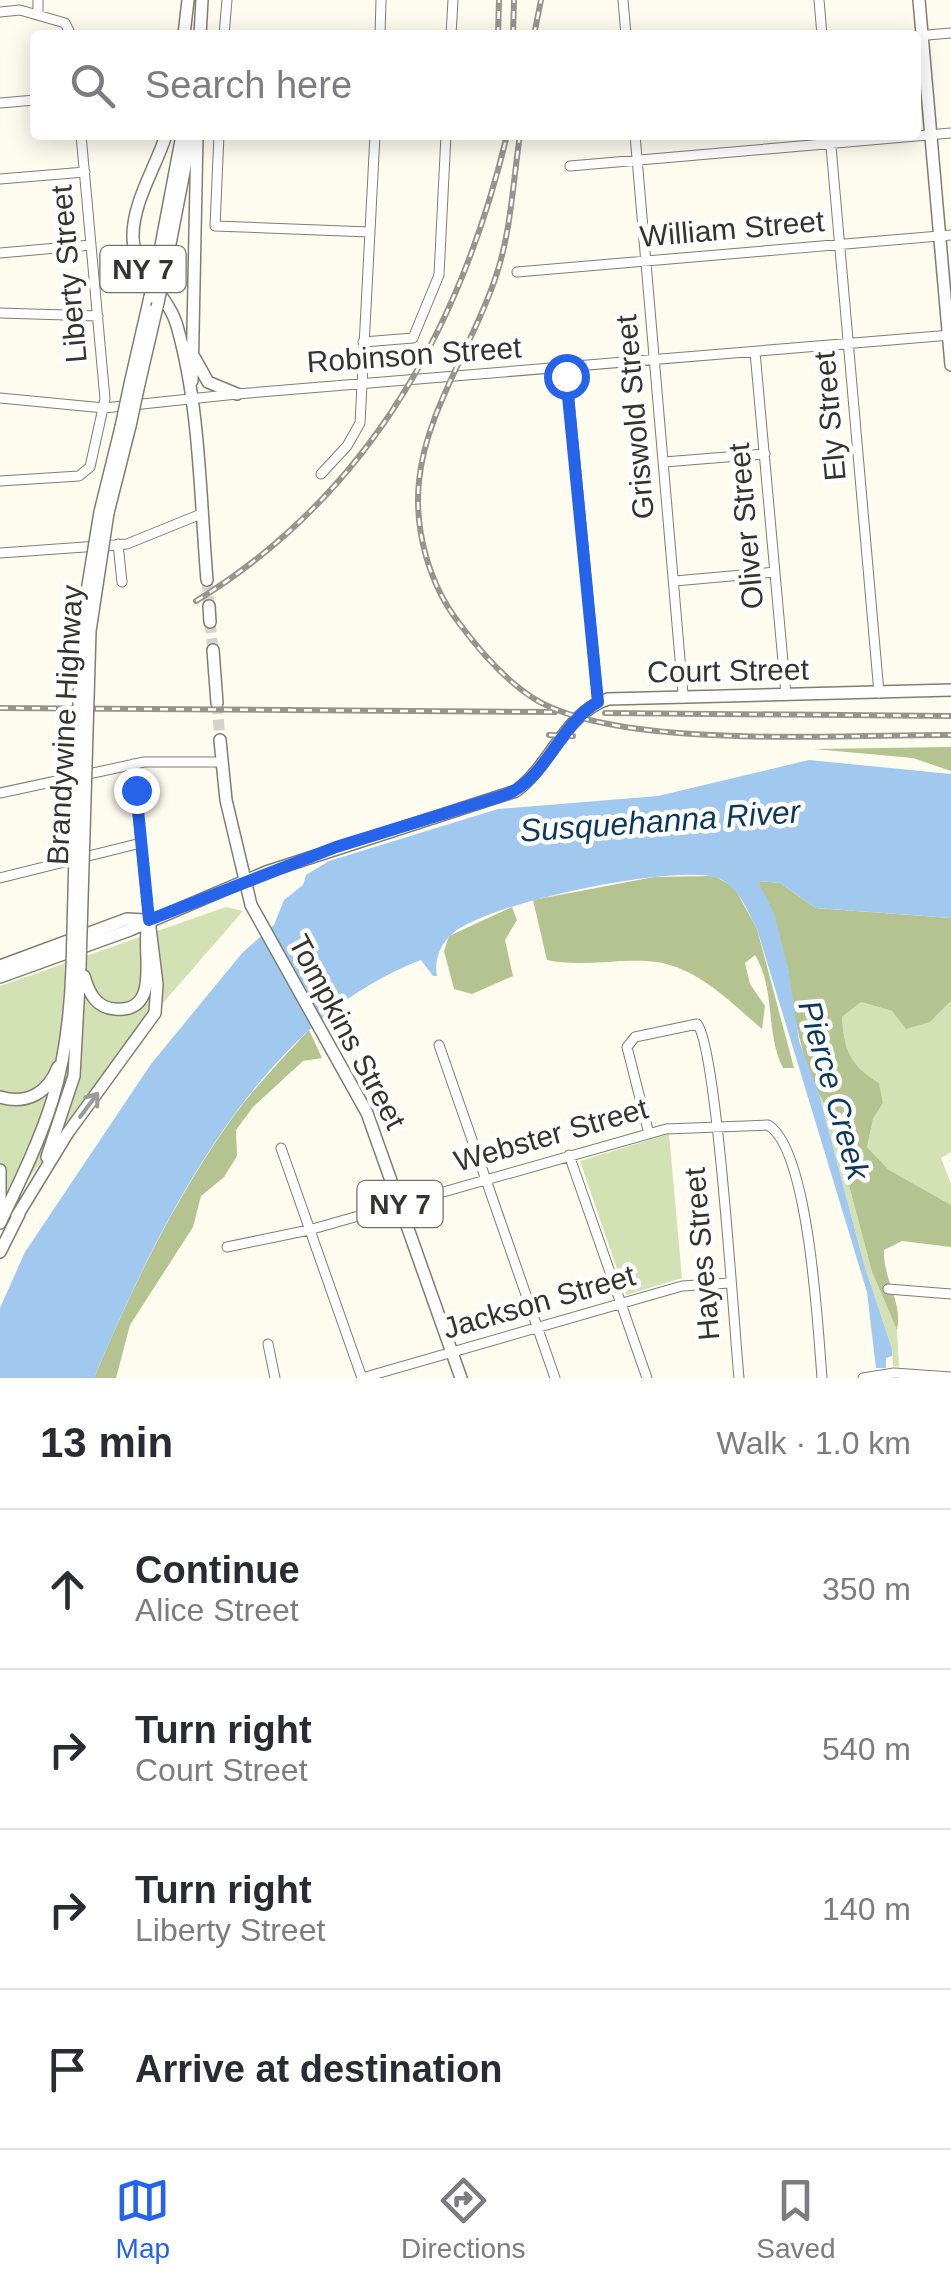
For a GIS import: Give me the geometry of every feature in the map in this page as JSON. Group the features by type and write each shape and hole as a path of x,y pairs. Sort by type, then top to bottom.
{"main road":[{"path":"189,0 193,30"},
{"path":"194,30 202,0"},
{"path":"918,0 919,30"},
{"path":"921,54 945,236 951,365"},
{"name":"NY 7","path":"164,140 137,214 133,239 139,265 175,319 190,400 207,580"},
{"name":"Brandywine Highway","path":"0,1252 55,1137 72,1086 78,1042 82,618 154,302 181,140"},
{"name":"Brandywine Highway","path":"159,276 193,140"},
{"name":"NY 7","path":"190,400 194,357 194,140"},
{"path":"194,357 208,382 237,394"},
{"path":"209,606 210,622"},
{"path":"212,650 217,703"},
{"name":"Court Street","path":"598,702 683,694 951,690"},
{"path":"0,977 244,881 516,791 533,776 576,719 598,702"},
{"name":"NY 7","path":"220,740 244,881"},
{"name":"Tompkins Street","path":"244,881 256,917 367,1113 460,1378"},
{"path":"0,966 127,918 149,920"},
{"path":"76,968 99,1003 113,1009 136,1004 148,986 144,938 149,920"},
{"path":"18,1216 68,1134 155,1013 158,984 149,920"},
{"name":"Brandywine Highway","path":"0,1223 56,1099 76,968"},
{"path":"0,1097 26,1099 50,1084 61,1060 70,1010"},
{"path":"0,1170 0,1210"}],"street":[{"path":"38,0 38,15"},
{"path":"225,30 228,0"},
{"path":"380,30 381,0"},
{"path":"452,30 453,0"},
{"path":"623,0 626,30"},
{"path":"818,0 821,30"},
{"path":"0,12 38,15 65,23 69,30"},
{"path":"921,36 951,33"},
{"path":"0,103 30,100"},
{"path":"921,134 951,133"},
{"name":"Liberty Street","path":"0,481 85,475 104,408 81,140"},
{"path":"219,140 215,226 370,232"},
{"path":"321,474 358,428 374,140"},
{"path":"363,342 412,338 436,289 446,140"},
{"name":"Griswold Street","path":"635,140 683,694"},
{"path":"570,166 822,140"},
{"name":"Ely Street","path":"831,140 879,693"},
{"path":"0,179 84,172"},
{"name":"William Street","path":"517,272 945,236"},
{"path":"0,254 92,245"},
{"path":"0,314 98,316"},
{"name":"Robinson Street","path":"0,398 104,408 950,335"},
{"name":"Oliver Street","path":"755,352 786,695"},
{"path":"566,368 598,702"},
{"path":"664,462 764,454"},
{"path":"0,553 138,542 201,514"},
{"path":"118,544 122,582"},
{"path":"675,581 775,572"},
{"path":"0,793 133,764 222,762"},
{"path":"133,764 149,920"},
{"path":"0,878 141,843"},
{"name":"Hayes Street","path":"649,1134 627,1047 635,1037 692,1022 703,1030 706,1041 738,1378"},
{"path":"439,1046 555,1378"},
{"name":"Webster Street","path":"227,1247 309,1230 649,1134 752,1123 774,1128 783,1141 808,1233 822,1378"},
{"path":"281,1148 362,1378"},
{"path":"570,1156 647,1378"},
{"name":"Jackson Street","path":"362,1378 687,1285 730,1283"},
{"path":"888,1290 951,1294"},
{"path":"268,1344 275,1378"},
{"path":"862,1378 894,1374 951,1377"}],"green space":[{"path":"951,747 951,771 913,758 814,749"},
{"path":"714,876 734,887 757,929 794,1068 783,1068 777,1054 766,982 755,955 745,963 750,984 765,1006 762,1029 714,988 673,966 643,961 547,960 533,900 654,877"},
{"path":"758,881 780,883 816,908 951,918 951,1001 930,1022 906,1029 892,1011 861,1002 842,1017 850,1056 879,1083 883,1103 873,1119 867,1147 889,1170 951,1205 951,1247 902,1241 884,1250 897,1310 897,1330 872,1272 830,1114 809,1076 790,1000 788,968"},
{"path":"226,907 243,911 142,1027 0,1217 0,986"},
{"path":"512,907 517,920 505,940 513,976 472,994 454,989 444,951 449,936"},
{"path":"951,1001 951,1152 941,1158 951,1184 951,1205 889,1170 867,1147 873,1119 883,1103 879,1083 850,1056 842,1017 861,1002 930,1022"},
{"path":"309,1030 322,1058 303,1061 253,1107 236,1130 237,1156 224,1177 201,1196 193,1227 130,1325 116,1378 94,1378 138,1280 189,1184 237,1112"},
{"path":"819,1094 830,1114 872,1272 897,1330 899,1367 893,1366 892,1349 864,1264"},
{"path":"669,1134 682,1278 626,1295 580,1161"}],"water":[{"name":"Susquehanna River","path":"809,760 951,774 951,918 816,908 780,883 758,881 774,913 788,968 799,1041 819,1094 864,1264 892,1349 892,1356 886,1358 886,1368 876,1368 867,1292 757,929 729,885 714,877 691,875 579,889 501,910 471,922 448,938 437,959 437,976 421,960 362,989 310,1030 262,1079 220,1135 149,1257 94,1378 0,1378 0,1308 25,1252 151,1064 243,952 274,925 284,900 303,885 306,875 329,861 498,809 658,796"}],"tunnel":[{"path":"207,580 209,606"},
{"path":"210,622 213,650"},
{"path":"217,703 220,740"}],"railway":[{"path":"498,30 499,0"},
{"path":"513,30 514,0"},
{"path":"535,30 541,0"},
{"path":"196,601 257,559 311,511 358,458 399,401 434,339 463,274 506,140"},
{"path":"519,140 501,259 487,301 431,429 419,481 419,518 426,556 448,608 475,644 512,682 533,698 571,715 675,733 795,737 951,735"},
{"path":"0,708 555,712"},
{"path":"605,713 951,716"},
{"path":"549,735 573,736"}],"route":[{"path":"136,790 149,920 266,872 505,795 524,785 576,719 598,702 593,683 566,376"}],"water label":[{"name":"Pierce Creek","path":"834,1090"}]}
